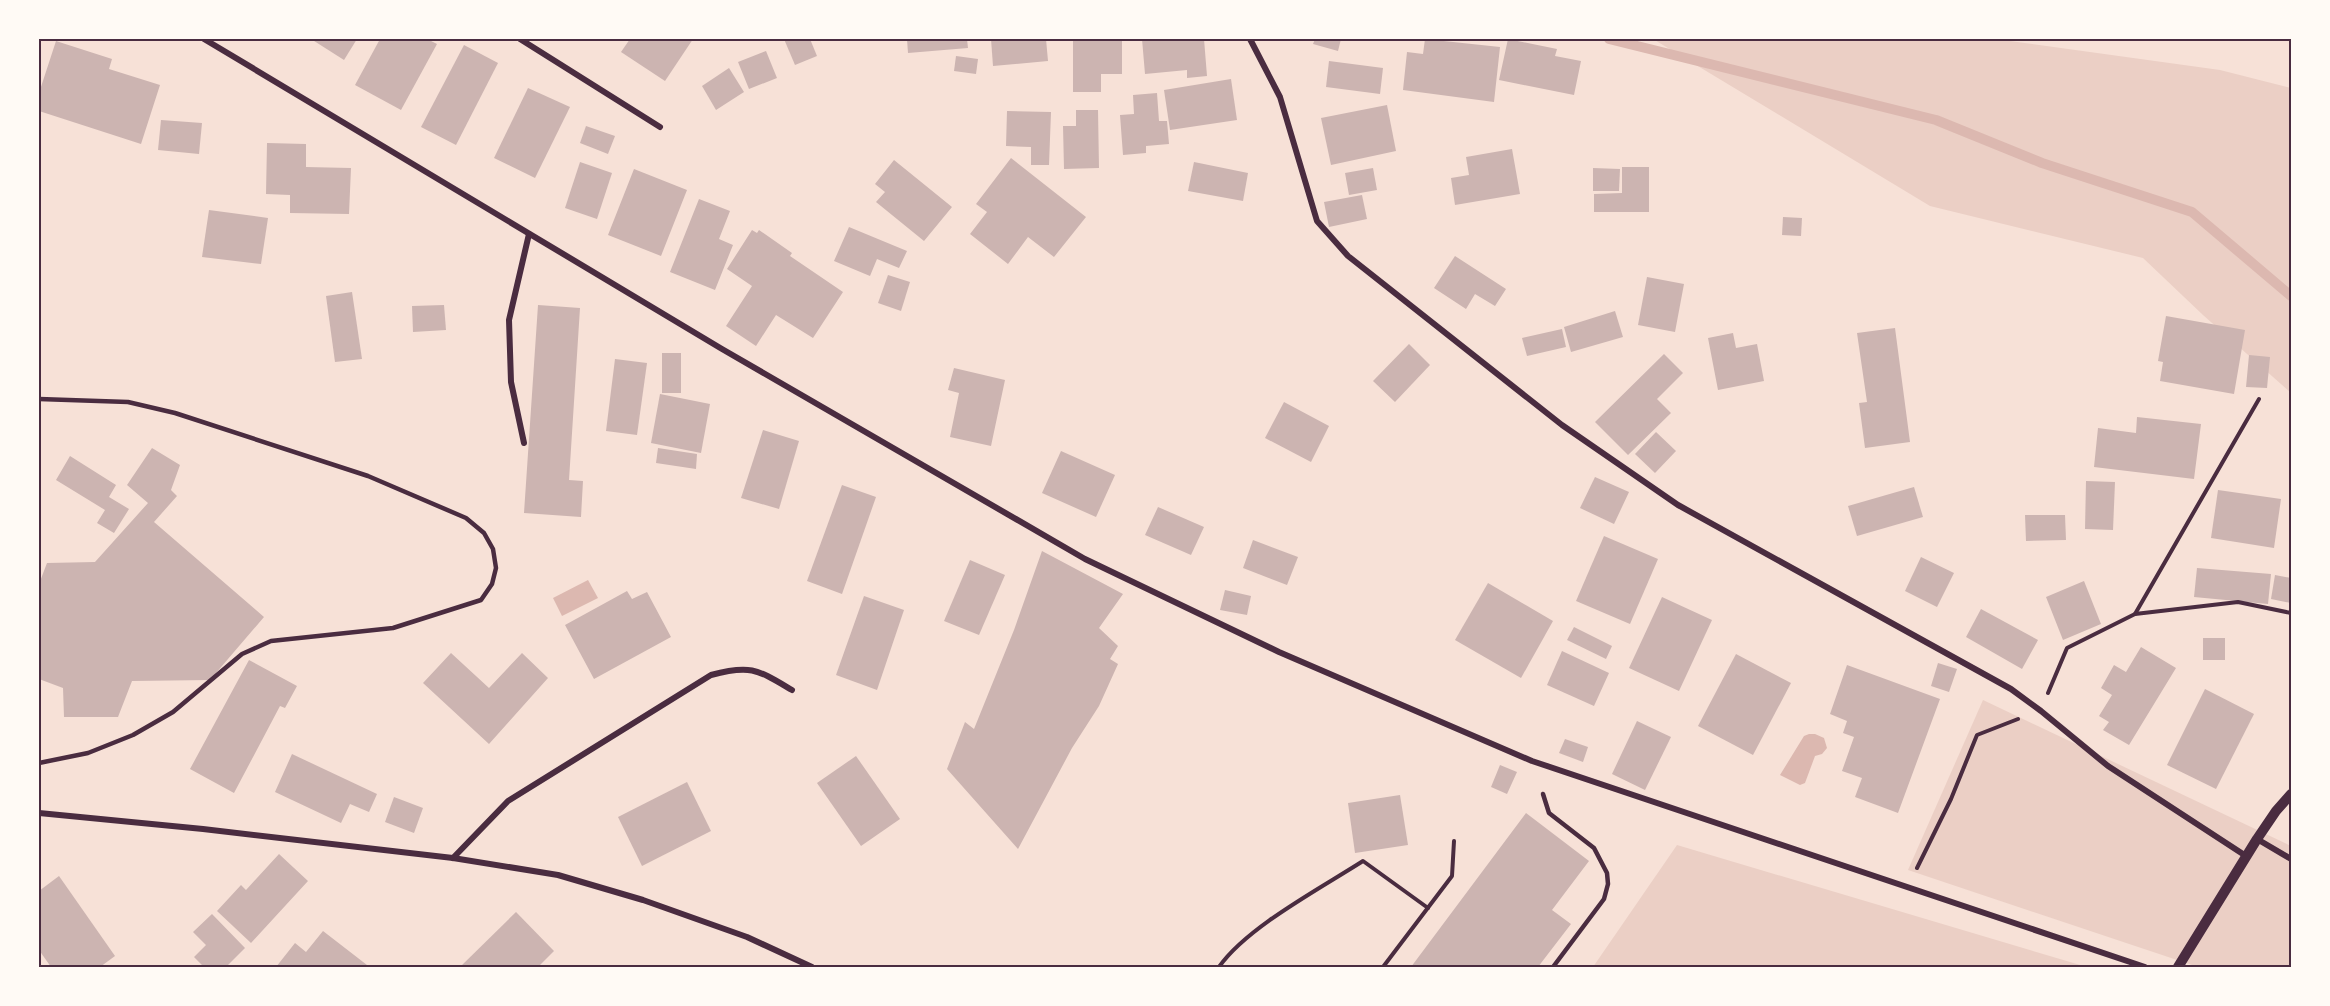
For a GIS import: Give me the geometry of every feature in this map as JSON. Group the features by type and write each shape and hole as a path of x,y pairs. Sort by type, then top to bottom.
{"street":[{"path":"204,39 743,361 1085,559 1279,652 1532,761 2145,967"},
{"path":"520,39 660,127"},
{"path":"1250,39 1280,97 1317,221 1348,256 1562,425 1678,505 2011,689 2108,766 2246,856"},
{"path":"524,443 511,382 509,320 529,234"},
{"path":"453,858 508,801 711,675 734,668 759,671 792,690"},
{"path":"2178,967 2257,839 2291,794"},
{"path":"39,813 204,829 453,858 558,875 643,900 747,937 812,967"},
{"path":"2257,839 2291,859"}],"lane":[{"path":"39,399 128,402 175,413 368,476 466,518 484,533 489,541 493,549 496,568 492,584 481,600 393,628 271,641 242,654 172,712 133,735 88,753 39,763"},
{"path":"1543,794 1549,813 1594,848 1607,873 1608,884 1604,899 1553,967"}],"path":[{"path":"2135,614 2259,399"},
{"path":"1908,888 1951,799 1977,735 2041,711 2067,648 2135,614 2238,602 2291,613"},
{"path":"1383,967 1452,876 1454,841"},
{"path":"1219,967 1235,948 1280,914 1363,861 1428,908"}],"shaded area":[{"path":"1653,39 1995,39 2220,70 2291,88 2291,393 2143,258 1930,206"},
{"path":"588,580 598,598 562,616 553,598"},
{"path":"1983,700 2291,846 2291,967 2198,967 1908,870"},
{"path":"1809,734 1824,738 1827,748 1822,754 1815,756 1805,783 1800,785 1780,775 1804,736"},
{"path":"1677,845 2087,967 1593,967"}],"building":[{"path":"311,39 357,39 344,60"},
{"path":"380,39 427,39 437,44 401,110 355,85"},
{"path":"630,39 693,39 665,81 621,52"},
{"path":"784,39 810,39 817,56 795,65"},
{"path":"907,39 967,39 968,48 908,53"},
{"path":"991,39 1046,39 1048,61 993,66"},
{"path":"1073,39 1122,39 1122,74 1101,74 1101,92 1073,92"},
{"path":"1142,39 1204,39 1207,76 1187,78 1187,70 1145,74"},
{"path":"1315,39 1341,39 1338,51 1313,44"},
{"path":"1425,39 1500,47 1494,102 1403,90 1407,52 1423,54"},
{"path":"1508,39 1557,49 1555,56 1581,61 1574,95 1499,80"},
{"path":"56,41 112,59 109,69 160,85 141,144 39,111 39,93"},
{"path":"464,45 498,63 456,145 421,127"},
{"path":"766,51 777,78 749,89 738,62"},
{"path":"956,56 978,59 976,74 954,71"},
{"path":"1329,61 1383,68 1380,94 1326,87"},
{"path":"729,68 744,92 716,110 702,86"},
{"path":"1231,79 1237,120 1170,130 1164,90"},
{"path":"528,88 570,107 535,178 494,158"},
{"path":"1157,93 1159,121 1167,121 1169,144 1146,146 1146,153 1123,155 1120,115 1134,114 1133,95"},
{"path":"1387,105 1396,151 1331,165 1321,118"},
{"path":"1076,110 1098,110 1099,168 1064,169 1063,126 1076,126"},
{"path":"1007,111 1051,112 1049,165 1031,165 1031,147 1006,146"},
{"path":"161,120 202,123 199,154 158,150"},
{"path":"586,126 615,136 608,154 580,143"},
{"path":"267,143 306,144 306,167 351,168 349,214 290,213 290,195 266,194"},
{"path":"1512,149 1520,194 1455,205 1451,178 1469,175 1466,157"},
{"path":"1011,158 1086,217 1054,257 1028,237 1008,264 970,234 987,212 976,204"},
{"path":"894,160 952,207 924,241 876,202 885,192 875,184"},
{"path":"580,162 612,173 597,219 565,208"},
{"path":"1194,162 1248,173 1243,201 1188,191"},
{"path":"1622,167 1649,167 1649,212 1594,212 1594,194 1622,193"},
{"path":"1373,168 1377,190 1349,195 1345,173"},
{"path":"1593,168 1620,169 1619,191 1593,191"},
{"path":"634,169 687,190 661,256 608,235"},
{"path":"1362,195 1367,219 1329,227 1324,202"},
{"path":"699,199 730,211 719,239 733,245 715,290 670,272"},
{"path":"209,210 268,218 261,264 202,257"},
{"path":"1783,217 1802,218 1801,236 1782,235"},
{"path":"849,227 907,251 899,268 877,259 870,276 834,261"},
{"path":"752,230 757,233 759,230 792,253 790,256 843,292 813,338 776,315 756,346 726,326 752,286 727,269"},
{"path":"1455,256 1506,289 1495,306 1475,294 1466,309 1434,288"},
{"path":"888,275 910,282 901,311 878,303"},
{"path":"1647,277 1684,284 1675,332 1638,325"},
{"path":"352,292 362,359 335,362 326,296"},
{"path":"444,305 446,330 413,332 412,306"},
{"path":"538,305 580,308 569,480 583,481 581,517 524,513"},
{"path":"1615,311 1623,337 1571,352 1564,327"},
{"path":"2166,316 2245,330 2234,394 2160,381 2163,362 2158,361"},
{"path":"1895,328 1910,442 1865,448 1859,403 1867,402 1857,333"},
{"path":"1562,329 1566,347 1527,356 1522,338"},
{"path":"1733,333 1736,348 1757,344 1764,381 1718,390 1708,338"},
{"path":"1409,344 1430,365 1395,402 1373,381"},
{"path":"662,353 681,353 681,393 662,393"},
{"path":"1664,354 1683,373 1657,399 1671,413 1628,455 1595,422"},
{"path":"2249,355 2270,357 2267,388 2246,387"},
{"path":"615,359 647,363 637,435 606,431"},
{"path":"954,368 1005,380 991,446 950,437 959,393 948,390"},
{"path":"660,394 710,404 701,453 651,443"},
{"path":"1284,402 1329,426 1311,462 1265,438"},
{"path":"2137,417 2201,424 2194,479 2094,467 2098,428 2136,433"},
{"path":"763,430 799,441 779,509 741,498"},
{"path":"1656,432 1676,451 1655,473 1635,454"},
{"path":"152,448 180,465 171,490 177,496 154,522 264,617 210,680 132,681 118,717 64,717 63,688 39,679 39,584 47,563 95,562 148,503 127,485"},
{"path":"658,448 697,454 696,469 656,463"},
{"path":"1061,451 1115,475 1096,517 1042,493"},
{"path":"70,456 116,485 109,497 129,509 114,533 97,523 105,510 56,480"},
{"path":"1595,477 1629,492 1614,524 1580,508"},
{"path":"2086,481 2115,482 2113,530 2085,529"},
{"path":"842,485 876,497 842,594 807,581"},
{"path":"1914,487 1923,517 1857,536 1848,506"},
{"path":"2218,490 2281,499 2274,548 2211,538"},
{"path":"1158,507 1204,527 1191,555 1145,535"},
{"path":"2025,515 2065,515 2066,540 2026,541"},
{"path":"1604,536 1658,559 1630,624 1576,601"},
{"path":"1253,540 1298,557 1287,585 1243,568"},
{"path":"1042,551 1123,594 1099,628 1118,646 1110,659 1118,664 1099,706 1072,748 1018,849 947,769 965,722 974,729 1014,630"},
{"path":"1921,557 1954,573 1937,607 1905,591"},
{"path":"970,560 1005,575 979,635 944,621"},
{"path":"2197,568 2271,574 2268,604 2194,597"},
{"path":"2275,575 2291,578 2291,603 2271,599"},
{"path":"2084,581 2101,624 2063,640 2046,597"},
{"path":"1488,583 1553,621 1521,678 1455,640"},
{"path":"1225,590 1251,596 1247,615 1220,610"},
{"path":"627,591 632,599 647,592 671,637 594,679 565,625"},
{"path":"864,596 904,610 877,690 836,675"},
{"path":"1662,597 1712,620 1679,691 1629,668"},
{"path":"1981,609 2038,640 2022,669 1966,637"},
{"path":"1574,627 1612,646 1606,659 1567,640"},
{"path":"2203,638 2225,638 2225,660 2203,660"},
{"path":"2141,647 2176,668 2129,745 2103,730 2109,722 2099,716 2112,695 2101,688 2114,665 2126,672"},
{"path":"1562,651 1609,673 1594,706 1547,685"},
{"path":"451,653 489,688 522,653 548,678 489,744 423,683"},
{"path":"1736,654 1791,683 1753,755 1698,726"},
{"path":"249,660 297,686 285,708 280,706 234,793 190,769"},
{"path":"1938,663 1957,669 1949,692 1931,686"},
{"path":"1847,665 1940,699 1898,813 1855,797 1862,778 1842,771 1854,737 1843,733 1847,721 1830,714"},
{"path":"2205,689 2254,714 2216,789 2167,765"},
{"path":"1637,721 1671,737 1645,790 1612,774"},
{"path":"1565,739 1588,747 1583,762 1559,753"},
{"path":"292,754 377,794 369,812 350,804 341,823 275,792"},
{"path":"856,756 900,819 861,846 817,783"},
{"path":"1500,765 1517,772 1507,794 1491,787"},
{"path":"687,782 711,831 642,866 618,817"},
{"path":"1400,795 1408,845 1355,853 1348,803"},
{"path":"394,797 423,808 414,833 385,822"},
{"path":"1526,813 1589,861 1552,910 1571,924 1538,967 1411,967"},
{"path":"279,854 308,881 251,943 217,911 241,885 246,890"},
{"path":"59,876 115,956 100,967 51,967 39,950 39,891"},
{"path":"516,912 554,951 538,967 460,967"},
{"path":"212,914 245,948 226,967 204,967 194,957 206,945 193,932"},
{"path":"323,931 367,965 366,967 276,967 295,943 306,952"}],"waterway":[{"path":"1609,39 1936,120 2042,163 2192,212 2291,296"}]}
